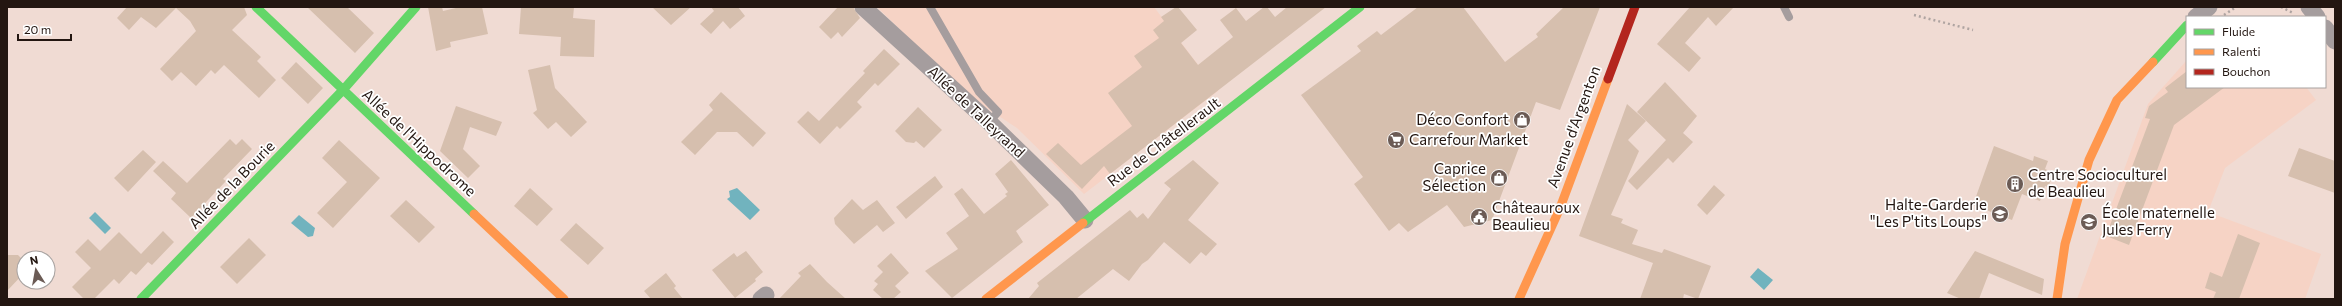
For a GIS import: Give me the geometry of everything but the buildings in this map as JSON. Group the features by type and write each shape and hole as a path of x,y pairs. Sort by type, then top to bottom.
{"street":[{"name":"Allée de l'Hippodrome","path":"256,7 564,299"},
{"name":"Allée de la Bourie","path":"141,299 343,90 416,7"},
{"name":"Allée de Talleyrand","path":"862,7 989,122 1066,197 1085,220"},
{"name":"Rue de Châtellerault","path":"986,299 1085,220 1360,7"},
{"name":"Avenue d'Argenton","path":"1519,299 1560,208 1634,7"},
{"path":"2197,16 2209,7"},
{"path":"2309,7 2316,16"},
{"path":"2057,299 2065,244 2089,160 2116,100 2186,26"},
{"path":"2326,29 2335,41"}],"lane":[{"path":"930,7 979,92 998,112 989,122"},
{"path":"1784,7 1789,17"}],"path":[{"path":"2222,16 2236,7"},
{"path":"2281,7 2292,13"},
{"path":"1914,15 1973,30"}],"shaded area":[{"path":"877,7 1154,7 1218,91 1084,194 1017,128 970,97"},
{"path":"2186,61 2186,88 2307,88 2316,100 2225,168 2208,212 2321,254 2305,299 2077,299 2148,104"}],"water":[{"path":"737,188 760,210 750,220 727,199 730,197 729,191"},
{"path":"95,212 111,228 105,234 89,218"},
{"path":"299,215 315,228 313,236 308,237 291,223"},
{"path":"1758,268 1773,280 1764,290 1750,277"}],"traffic: fast":[{"path":"256,7 474,214"},
{"path":"141,299 343,90 416,7"},
{"path":"1083,223 1360,7"},
{"path":"2153,62 2186,26"}],"traffic: slow":[{"path":"2057,299 2065,244 2089,160 2117,100 2153,62"},
{"path":"1519,299 1560,208 1608,79"},
{"path":"474,214 564,299"},
{"path":"986,299 1083,223"}],"traffic: jam":[{"path":"1608,79 1635,7"}],"place":[{"name":"Déco Confort","path":"1522,120"},
{"name":"Carrefour Market","path":"1396,140"},
{"name":"Caprice Sélection","path":"1499,178"},
{"name":"Centre Socioculturel de Beaulieu","path":"2015,184"},
{"name":"Halte-Garderie \"Les P'tits Loups\"","path":"2000,214"},
{"name":"Châteauroux Beaulieu","path":"1479,217"},
{"name":"École maternelle Jules Ferry","path":"2089,222"}]}
